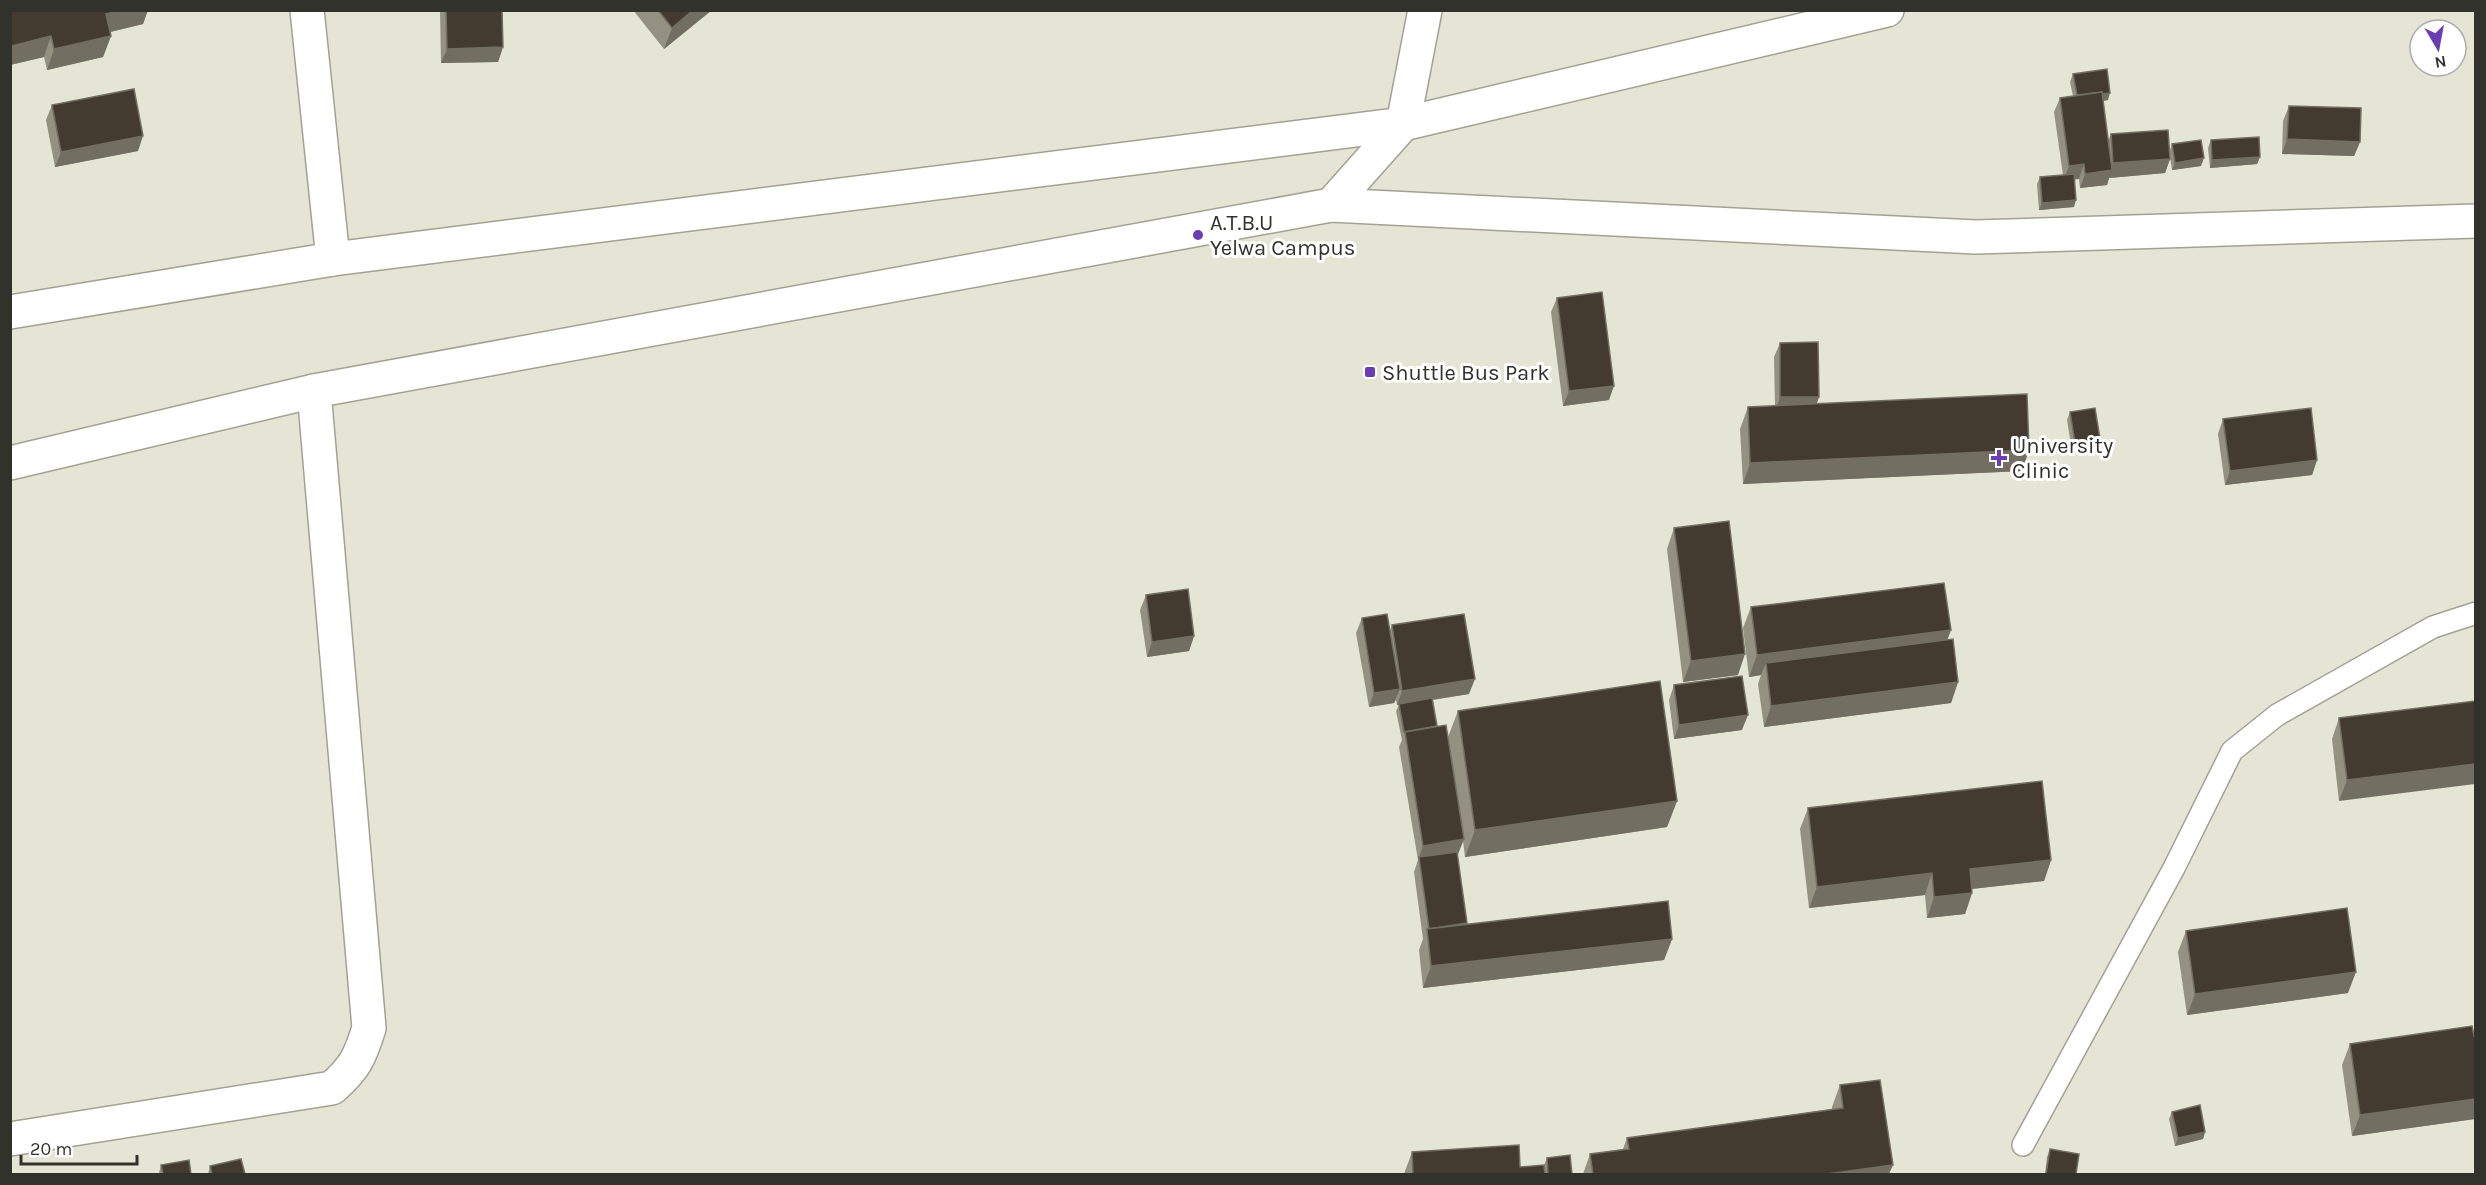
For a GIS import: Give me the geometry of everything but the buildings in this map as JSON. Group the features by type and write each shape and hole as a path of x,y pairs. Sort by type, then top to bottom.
{"street":[{"path":"307,10 333,259"},
{"path":"1331,206 1403,124 1425,10"},
{"path":"10,312 333,259 1403,124 1887,10"},
{"path":"10,463 314,391 1331,206 1976,237 2475,221"},
{"path":"10,1139 332,1088 351,1071 360,1057 369,1028 314,391"}],"lane":[{"path":"2023,1145 2174,868 2232,751 2287,709 2433,627 2475,613"}],"place":[{"name":"A.T.B.U Yelwa Campus","path":"1198,235"},
{"name":"Shuttle Bus Park","path":"1370,372"},
{"name":"University Clinic","path":"1999,458"}]}
